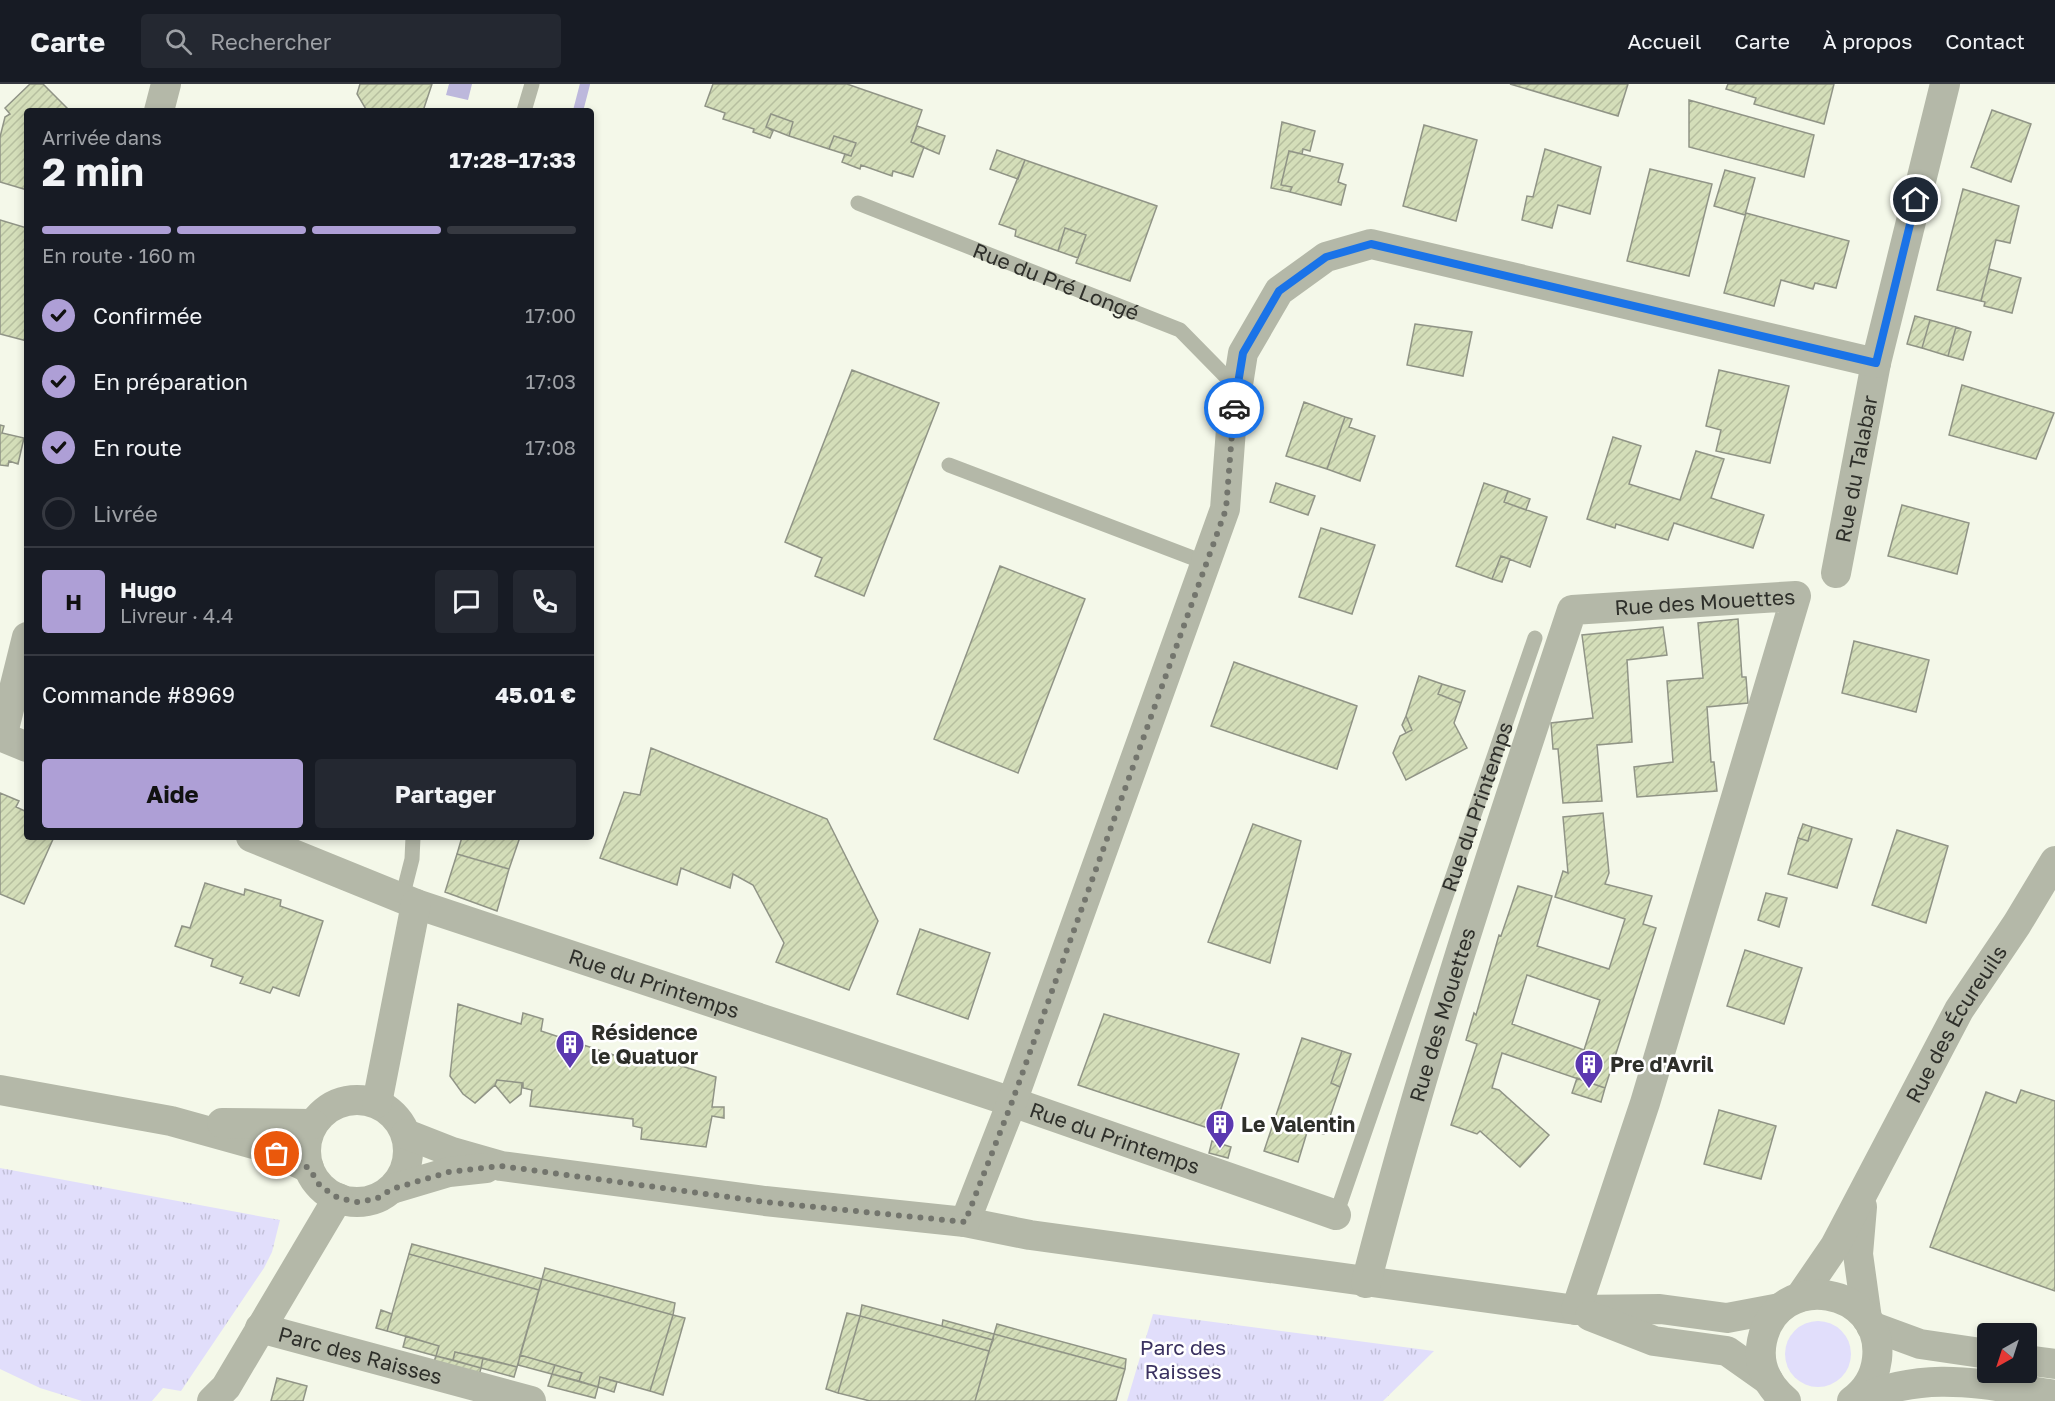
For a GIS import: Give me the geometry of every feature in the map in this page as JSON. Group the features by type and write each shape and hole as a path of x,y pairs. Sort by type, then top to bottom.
{"street":[{"path":"160,108 166,84"},
{"name":"Rue du Talabar","path":"1836,573 1876,363 1945,84"},
{"path":"965,1222 1012,1102 1226,509 1231,429 1243,353 1279,291 1326,257 1371,244 1876,363"},
{"name":"Rue des Mouettes","path":"1366,1283 1382,1216 1495,841 1572,610 1796,596 1646,1103 1576,1310"},
{"path":"10,740 24,655"},
{"name":"Rue du Printemps","path":"257,840 409,901 1012,1102 1336,1215"},
{"name":"Rue des Écureuils","path":"1777,1391 1763,1370 1760,1348 1766,1326 1790,1303 1835,1246 1959,1010 2017,924 2055,861"},
{"path":"377,1103 409,901"},
{"path":"0,1090 171,1121 261,1146 309,1168"},
{"path":"392,1189 404,1173 409,1155 406,1134 395,1115 377,1103 353,1099 330,1106 313,1124 306,1147 309,1168 320,1186 338,1198 357,1202 376,1199 392,1189 449,1172 501,1166"},
{"path":"171,1121 264,1125 313,1124"},
{"path":"406,1134 452,1152 501,1166 765,1202 965,1222 1030,1235 1366,1283 1576,1310 1660,1310 1727,1318 1790,1303 1812,1294 1837,1297 1849,1302 1869,1322 1920,1344 1977,1352"},
{"name":"Rue des Écureuils","path":"1853,1401 1867,1386 1876,1367 1877,1346 1869,1322 1858,1254 1864,1189"},
{"name":"Parc des Raisses","path":"212,1401 226,1387 338,1198"},
{"path":"1576,1310 1654,1341 1727,1351 1777,1391"},
{"name":"Parc des Raisses","path":"260,1328 531,1401"},
{"path":"2037,1362 2055,1364"},
{"path":"1853,1401 1883,1389 1934,1380 1981,1384 2055,1395"}],"lane":[{"path":"525,108 532,84"},
{"name":"Rue du Pré Longé","path":"858,203 1180,330 1237,388"},
{"path":"949,465 1206,563"},
{"name":"Rue du Printemps","path":"1336,1215 1535,639"},
{"path":"409,901 413,840"}],"green space":[{"path":"0,1168 280,1220 272,1252 264,1268 181,1391 163,1388 152,1401 82,1401 40,1388 0,1369"},
{"name":"Parc des Raisses","path":"1153,1314 1434,1351 1383,1401 1127,1401"},
{"path":"1818,1321 1831,1324 1841,1331 1848,1341 1851,1354 1848,1367 1841,1377 1831,1384 1818,1387 1805,1384 1795,1377 1788,1367 1785,1354 1788,1341 1795,1331 1805,1324"}],"water":[{"path":"449,84 472,84 468,100 446,95"}],"building":[{"path":"30,84 43,84 67,108 24,108 24,189 0,182 0,137 5,117 10,114 5,108"},
{"path":"360,84 432,84 424,108 365,108 357,94"},
{"path":"713,84 847,84 922,110 911,142 924,147 913,177 893,171 892,176 861,165 860,169 842,162 845,154 851,156 856,143 834,136 829,149 789,136 793,122 771,114 766,127 773,131 770,138 753,132 754,129 723,119 725,113 705,106"},
{"path":"1510,84 1628,84 1618,116"},
{"path":"1728,84 1834,84 1824,124 1754,104 1756,98 1726,89"},
{"path":"1689,100 1814,135 1804,177 1689,147"},
{"path":"1992,110 2031,124 2011,182 1971,167"},
{"path":"771,114 793,122 789,136 766,127"},
{"path":"1282,122 1315,131 1310,151 1303,149 1302,154 1289,151 1281,185 1292,187 1290,192 1271,188"},
{"path":"1424,125 1477,140 1456,221 1403,206"},
{"path":"917,126 945,136 939,154 911,142"},
{"path":"834,136 856,143 851,156 829,149"},
{"path":"1545,149 1601,167 1590,214 1558,205 1552,228 1522,220 1527,196 1533,197"},
{"path":"997,150 1025,160 1018,179 990,169"},
{"path":"1289,151 1343,164 1338,182 1346,185 1341,205 1290,192 1292,187 1281,185"},
{"path":"1025,160 1157,206 1130,281 1076,263 1086,235 1065,228 1058,251 1015,236 1016,230 999,224"},
{"path":"1650,169 1712,184 1689,276 1627,261"},
{"path":"1725,170 1755,178 1745,215 1714,206"},
{"path":"1963,189 2019,206 2010,243 1996,240 1981,301 1937,290"},
{"path":"1746,213 1849,241 1836,288 1815,283 1813,289 1781,280 1774,306 1724,293"},
{"path":"0,220 24,227 24,340 0,334"},
{"path":"1065,228 1086,235 1078,258 1058,251"},
{"path":"1989,269 2021,278 2012,313 1984,306 1985,302 1981,301"},
{"path":"1915,316 1930,320 1922,348 1907,344"},
{"path":"1930,320 1956,327 1948,356 1922,348"},
{"path":"1415,324 1472,332 1463,376 1407,365"},
{"path":"1956,327 1971,332 1963,360 1948,356"},
{"path":"852,370 939,403 864,596 815,576 822,558 785,542"},
{"path":"1719,370 1789,386 1770,463 1716,451 1721,430 1706,426"},
{"path":"1962,385 2054,413 2036,459 1949,435"},
{"path":"1304,402 1345,417 1327,469 1286,456"},
{"path":"1345,417 1352,419 1349,427 1375,436 1360,481 1327,469"},
{"path":"0,425 4,426 2,433 24,438 18,464 9,461 8,466 0,465"},
{"path":"1613,437 1641,446 1629,484 1680,500 1696,451 1724,459 1711,498 1764,515 1753,548 1674,523 1668,540 1616,524 1615,528 1587,519"},
{"path":"1276,483 1315,496 1308,515 1270,502"},
{"path":"1484,483 1508,491 1504,502 1547,517 1530,567 1501,556 1492,579 1456,566"},
{"path":"1508,491 1530,499 1526,510 1504,502"},
{"path":"1902,505 1969,523 1957,574 1888,556"},
{"path":"1321,528 1375,545 1352,614 1299,597"},
{"path":"1501,556 1510,559 1502,582 1492,579"},
{"path":"1000,566 1085,599 1018,773 934,739"},
{"path":"1738,619 1742,677 1746,677 1748,703 1707,707 1711,762 1714,762 1717,791 1637,797 1634,767 1673,762 1667,681 1703,678 1698,623"},
{"path":"1663,627 1667,655 1627,660 1632,742 1597,745 1602,801 1563,803 1558,749 1553,749 1551,723 1593,718 1582,635"},
{"path":"1854,641 1929,660 1916,712 1842,693"},
{"path":"1234,662 1357,706 1337,769 1211,726"},
{"path":"1419,676 1442,684 1438,694 1461,703 1454,723 1467,748 1406,780 1393,753 1400,736 1412,730 1406,716"},
{"path":"1442,684 1465,691 1461,703 1438,694"},
{"path":"1406,716 1412,730 1406,733 1402,725"},
{"path":"651,748 827,819 878,921 849,990 776,962 784,943 753,885 733,874 730,888 681,868 677,885 600,858 624,792 640,795"},
{"path":"0,793 19,801 16,807 24,811 24,840 53,840 24,904 0,894"},
{"path":"1603,813 1609,873 1605,884 1652,896 1643,924 1656,928 1605,1088 1502,1053 1492,1088 1499,1090 1549,1135 1520,1167 1480,1131 1477,1134 1451,1125 1477,1044 1466,1040 1474,1013 1476,1015 1499,935 1501,936 1518,886 1552,896 1537,946 1609,969 1625,919 1555,897 1563,871 1568,873 1563,817","holes":["1527,975 1600,1000 1584,1050 1512,1024"]},
{"path":"1253,824 1301,841 1270,963 1208,942"},
{"path":"1803,824 1812,827 1808,841 1798,838"},
{"path":"1812,827 1852,839 1837,888 1788,874 1798,838 1808,841"},
{"path":"1897,830 1948,846 1926,923 1872,905"},
{"path":"461,840 519,840 509,869 457,854"},
{"path":"457,854 509,869 497,911 445,892"},
{"path":"205,883 244,895 245,889 281,900 280,906 323,921 299,996 273,987 270,993 240,983 243,977 211,966 213,959 175,946 182,926 190,928"},
{"path":"1766,893 1787,898 1779,927 1758,920"},
{"path":"920,929 990,953 968,1019 897,994"},
{"path":"1745,950 1802,968 1784,1024 1727,1006"},
{"name":"Résidence le Quatuor","path":"458,1004 521,1024 523,1013 543,1019 541,1031 632,1061 635,1051 716,1077 712,1107 724,1107 724,1118 712,1116 706,1147 641,1139 642,1128 633,1126 633,1119 530,1106 532,1090 523,1088 523,1083 497,1080 495,1085 475,1103 463,1094 450,1076"},
{"path":"1104,1014 1239,1054 1214,1130 1078,1085"},
{"path":"1302,1038 1342,1051 1331,1083 1340,1087 1324,1134 1308,1129 1298,1162 1264,1151"},
{"path":"1342,1051 1351,1054 1340,1087 1331,1083"},
{"name":"Pre d'Avril","path":"1577,1078 1605,1088 1601,1102 1572,1093"},
{"path":"497,1080 522,1083 521,1094 510,1103 495,1085"},
{"path":"2021,1090 2055,1101 2055,1291 1930,1247 1986,1092 2016,1103"},
{"path":"1719,1110 1776,1126 1761,1179 1704,1164"},
{"name":"Le Valentin","path":"1212,1141 1231,1147 1228,1158 1209,1153"},
{"path":"412,1244 542,1279 539,1290 409,1254"},
{"path":"409,1254 539,1290 517,1367 455,1352 453,1360 436,1356 439,1346 387,1331"},
{"path":"545,1268 675,1303 673,1315 542,1279"},
{"path":"542,1279 673,1315 650,1391 600,1377 598,1387 579,1381 582,1373 520,1355"},
{"path":"862,1305 993,1340 989,1351 860,1316"},
{"path":"381,1310 392,1314 387,1331 376,1328"},
{"path":"847,1313 860,1316 838,1393 826,1389"},
{"path":"673,1315 685,1318 663,1395 650,1391"},
{"path":"860,1316 989,1351 975,1401 870,1401 838,1393"},
{"path":"943,1320 994,1334 993,1340 942,1326"},
{"path":"997,1324 1126,1359 1125,1369 994,1334"},
{"path":"994,1334 1125,1369 1116,1401 975,1401"},
{"path":"406,1336 439,1346 436,1356 403,1347"},
{"path":"455,1352 483,1358 481,1368 453,1360"},
{"path":"520,1355 555,1365 552,1374 518,1365"},
{"path":"436,1356 481,1368 478,1379 432,1367"},
{"path":"483,1358 517,1367 514,1377 481,1368"},
{"path":"555,1365 582,1373 579,1381 552,1374"},
{"path":"552,1374 598,1387 595,1398 548,1386"},
{"path":"600,1377 617,1382 614,1392 598,1387"},
{"path":"277,1378 307,1386 303,1401 271,1401"}],"waterway":[{"path":"579,108 585,84"}],"way so far":[{"path":"277,1154 309,1168 320,1186 338,1198 357,1202 376,1199 392,1189 449,1172 501,1166 765,1202 965,1222 1012,1102 1226,509 1234,408"}],"place":[{"name":"Résidence le Quatuor","path":"570,1070"},
{"name":"Pre d'Avril","path":"1589,1090"},
{"name":"Le Valentin","path":"1220,1150"}],"route":[{"path":"1234,408 1243,353 1279,291 1326,257 1371,244 1876,363 1916,200"}]}
